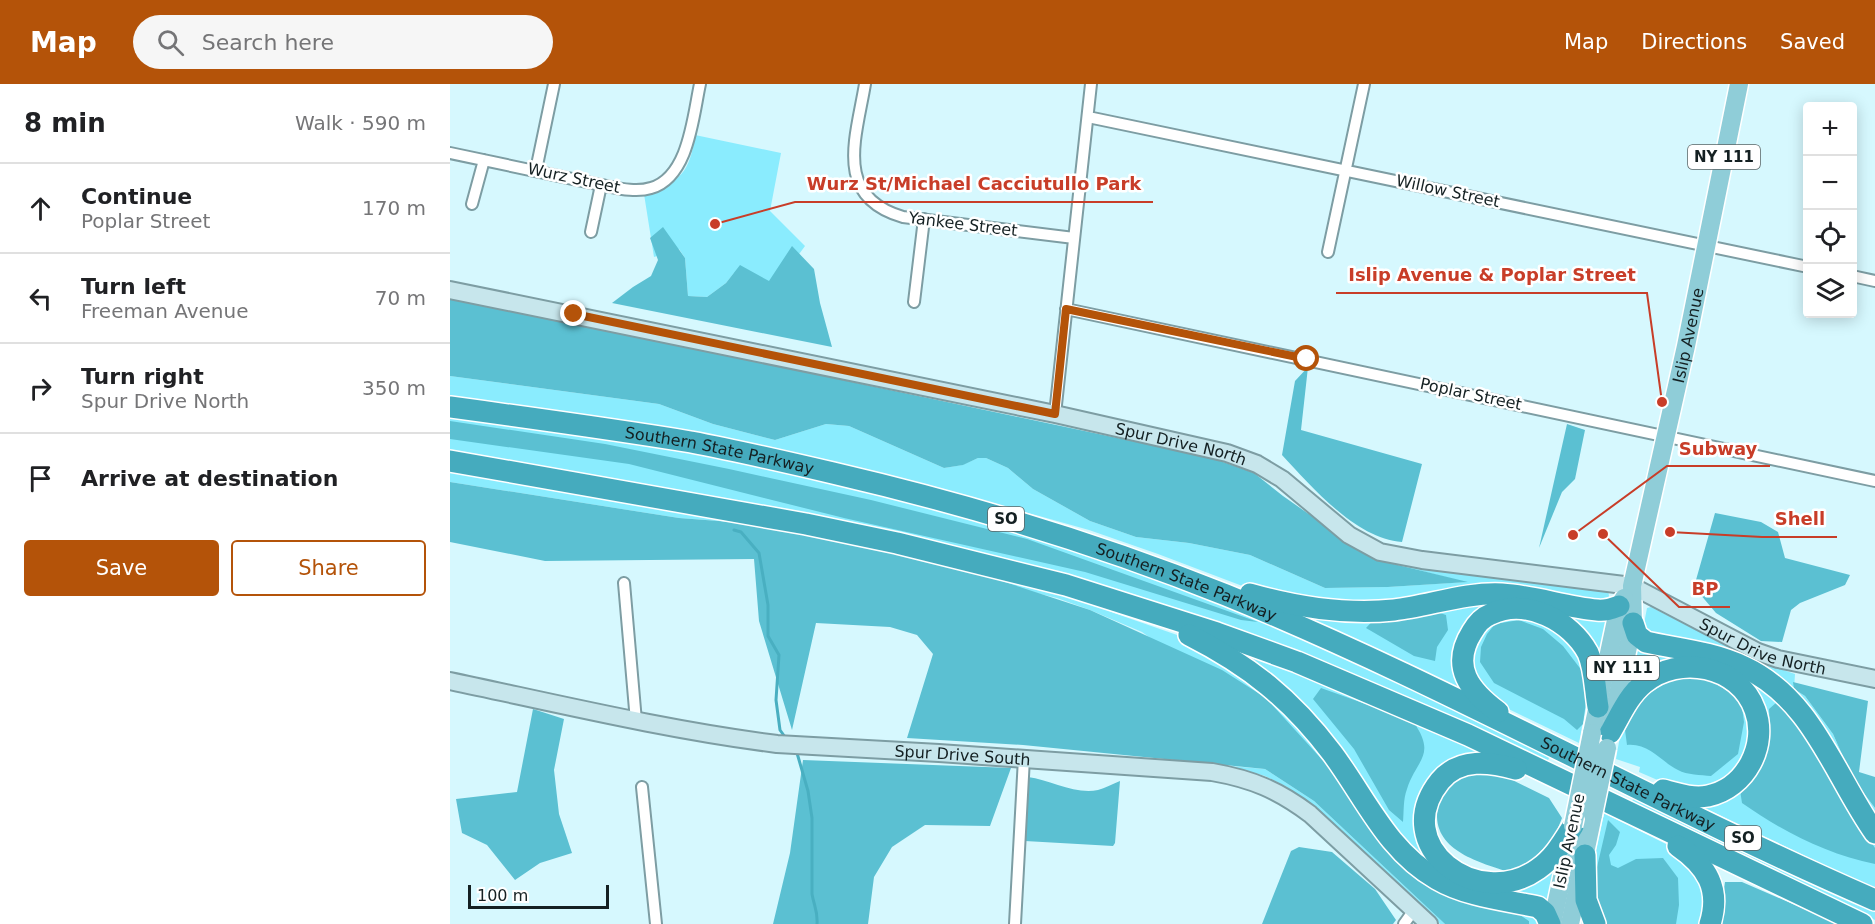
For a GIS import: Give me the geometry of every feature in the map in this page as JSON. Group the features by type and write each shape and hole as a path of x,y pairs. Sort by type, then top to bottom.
{"highway":[{"name":"Southern State Parkway","path":"450,407 694,443 796,464 972,508 1149,566 1299,627 1875,900"},
{"name":"Southern State Parkway","path":"450,461 806,524 897,543 1066,585 1217,633 1297,662 1468,735 1862,924"},
{"path":"1149,566 1266,598 1311,608 1352,612 1394,610 1467,597 1499,594 1533,597 1597,610 1609,610 1619,606"},
{"path":"1066,585 1189,635 1222,652 1256,674 1311,726 1334,755 1379,824 1416,866 1438,880 1464,891 1538,907 1545,913 1551,924"},
{"path":"1530,736 1481,700 1469,686 1464,671 1462,656 1467,639 1476,625 1490,614 1506,609 1526,610 1545,614 1564,624 1579,639 1588,655 1598,707"},
{"path":"1633,623 1637,635 1646,642 1713,656 1743,666 1769,681 1793,703 1813,728 1875,833"},
{"path":"1603,738 1632,696 1644,683 1660,673 1697,666 1716,670 1735,681 1748,695 1756,711 1759,729 1757,747 1751,764 1741,778 1726,789 1708,796 1686,796 1611,775"},
{"path":"1564,783 1493,763 1475,762 1458,767 1444,776 1426,806 1424,823 1429,842 1437,858 1453,871 1486,883 1505,882 1523,877 1537,869 1551,858 1573,826"},
{"path":"1641,819 1701,864 1709,878 1713,896 1713,913 1710,924"},
{"path":"1585,855 1586,900 1595,924"}],"main road":[{"name":"Islip Avenue","path":"1551,924 1573,826 1603,738 1633,623 1632,586 1666,436 1739,84"},
{"name":"Islip Avenue","path":"1570,924 1593,815 1603,738 1598,707 1619,606 1632,586"}],"street":[{"path":"536,170 554,84"},
{"name":"Wurz Street","path":"450,153 601,185 638,190 652,188 665,181 679,166 686,148 700,84"},
{"name":"Yankee Street","path":"865,84 854,147 856,179 862,191 873,202 888,213 1074,238"},
{"path":"1055,414 1091,84"},
{"path":"1328,252 1364,84"},
{"name":"Willow Street","path":"1088,117 1803,266"},
{"path":"472,204 484,160"},
{"path":"591,232 601,185"},
{"path":"914,302 924,219"},
{"path":"1857,277 1875,281"},
{"name":"Spur Drive North","path":"450,290 1055,414 1227,453 1246,459 1282,479 1348,535 1380,552 1422,560 1632,586 1758,652 1778,659 1875,679"},
{"name":"Poplar Street","path":"1066,309 1875,481"},
{"path":"624,584 636,721"},
{"name":"Spur Drive South","path":"450,681 636,721 777,744 1212,772 1233,776 1270,788 1310,814 1429,924"},
{"path":"1015,924 1024,759"},
{"path":"642,787 656,924"},
{"path":"1404,924 1414,910"}],"shaded area":[{"path":"695,135 781,153 770,211 805,246 756,313 734,273 726,283 707,297 688,296 685,258 679,249 654,257 644,194 666,185 681,174 690,159"},
{"path":"663,227 685,258 688,296 707,297 726,283 740,265 769,281 792,246 814,269 832,347 612,303 651,276 658,260 650,238"},
{"path":"450,297 1212,458 1254,473 1373,559 1468,582 1325,588 1250,555 1189,543 1136,537 1090,521 1033,489 1008,468 986,458 978,458 963,465 944,468 849,426 826,424 775,440 713,424 659,404 450,376"},
{"path":"1308,367 1301,430 1422,464 1402,542 1385,539 1368,532 1351,521 1321,495 1282,455 1295,381"},
{"path":"450,376 659,404 713,424 775,440 826,424 849,426 944,468 962,465 978,458 986,458 1008,468 1033,489 1090,521 1136,537 1189,543 1250,555 1325,588 1465,582 1394,564 1608,590 1609,596 1606,606 1565,597 1354,607 1245,587 1089,530 953,492 796,453 707,436 450,397"},
{"path":"450,414 712,453 842,483 1093,554 1223,604 1357,661 1551,753 1547,763 1353,674 1218,623 450,452"},
{"path":"450,421 605,444 871,500 1027,539 1258,622 1241,620 1085,572 844,518 629,464 450,439"},
{"path":"1567,424 1585,430 1575,479 1562,492 1539,548"},
{"path":"450,470 742,523 679,518 450,482"},
{"path":"450,482 679,518 745,523 947,563 1090,610 1222,670 1266,698 1327,765 1379,841 1414,874 1517,913 1529,921 1529,924 1445,924 1314,801 1265,769 1023,745 907,738 933,654 917,635 890,627 816,623 792,730 759,621 754,559 545,561 450,542"},
{"path":"1715,513 1761,522 1778,532 1785,558 1850,575 1845,585 1800,603 1791,610 1782,642 1761,641 1716,613 1694,587"},
{"path":"750,524 865,545 1074,596 1180,636 1270,691 1411,866 1538,911 1544,924 1529,924 1529,921 1414,874 1379,841 1327,765 1142,632 1057,598"},
{"path":"1485,598 1606,615 1608,621 1598,690 1570,623 1485,609 1463,686 1460,689 1295,615"},
{"path":"1651,607 1754,660 1795,674 1794,689 1805,696 1833,734 1853,779 1875,808 1875,828 1795,698 1642,634 1647,608"},
{"path":"1434,611 1446,615 1448,630 1437,647 1435,661 1414,656 1366,628 1379,614"},
{"path":"1491,617 1545,617 1582,652 1589,689 1579,743 1490,700 1474,685 1466,649"},
{"path":"1519,620 1543,629 1563,646 1589,680 1583,724 1577,730 1564,719 1494,683 1480,662 1481,647 1495,624"},
{"path":"1632,644 1712,659 1775,692 1875,841 1875,889 1692,802 1729,792 1761,717 1711,663 1632,687 1628,683"},
{"path":"1242,651 1358,694 1483,750 1480,755 1443,768 1423,790 1418,815 1427,840 1447,861 1476,875 1511,877 1551,863 1554,868 1560,869 1552,906 1462,884 1438,874 1413,856 1386,827 1323,732 1277,686 1239,657"},
{"path":"1700,671 1742,696 1753,740 1733,777 1691,791 1669,785 1639,772 1640,767 1616,759 1620,736 1629,713 1647,687"},
{"path":"1674,677 1710,680 1741,699 1744,722 1738,754 1711,776 1682,772 1642,747 1627,745 1625,730 1641,699"},
{"path":"1793,682 1868,701 1859,772 1875,777 1875,808 1853,779 1833,734 1805,696 1794,689"},
{"path":"1321,688 1413,721 1424,742 1424,750 1406,793 1403,822 1389,810 1354,749 1313,699"},
{"path":"1777,702 1803,728 1845,803 1875,848 1875,864 1822,848 1773,823 1742,803 1740,790 1762,764 1768,744 1769,709"},
{"path":"533,709 564,719 554,770 559,814 572,853 540,863 515,880 487,845 462,833 456,799 517,792"},
{"path":"803,760 1011,768 990,826 925,825 892,847 874,877 868,924 773,924 790,853"},
{"path":"1230,766 1265,769 1314,801 1445,924 1440,924 1287,787 1265,776"},
{"path":"1464,770 1496,772 1549,798 1562,818 1554,838 1532,860 1512,873 1465,855 1445,840 1439,829 1437,813 1443,785"},
{"path":"1028,777 1072,789 1090,791 1120,781 1113,846 1025,841"},
{"path":"1636,794 1875,907 1875,920 1631,803"},
{"path":"1604,813 1684,853 1705,884 1706,906 1701,924 1600,924 1590,878"},
{"path":"1608,820 1620,832 1616,845 1609,855 1611,865 1618,868 1636,859 1663,858 1678,878 1679,905 1676,924 1607,924 1600,919 1594,880"},
{"path":"1299,847 1332,852 1375,889 1396,920 1393,924 1262,924 1291,851"},
{"path":"1725,882 1742,882 1839,924 1719,924"}],"waterway":[{"path":"734,530 741,532 759,553 768,605 768,636 779,655 776,700 780,730 785,737"},
{"path":"797,753 808,791 812,818 812,894 817,924"}],"place":[{"name":"Wurz St/Michael Cacciutullo Park","path":"715,224"},
{"name":"Islip Avenue & Poplar Street","path":"1662,402"},
{"name":"Shell","path":"1670,532"},
{"name":"BP","path":"1603,534"},
{"name":"Subway","path":"1573,535"}],"route":[{"path":"574,314 1055,414 1066,309 1307,359"}]}
